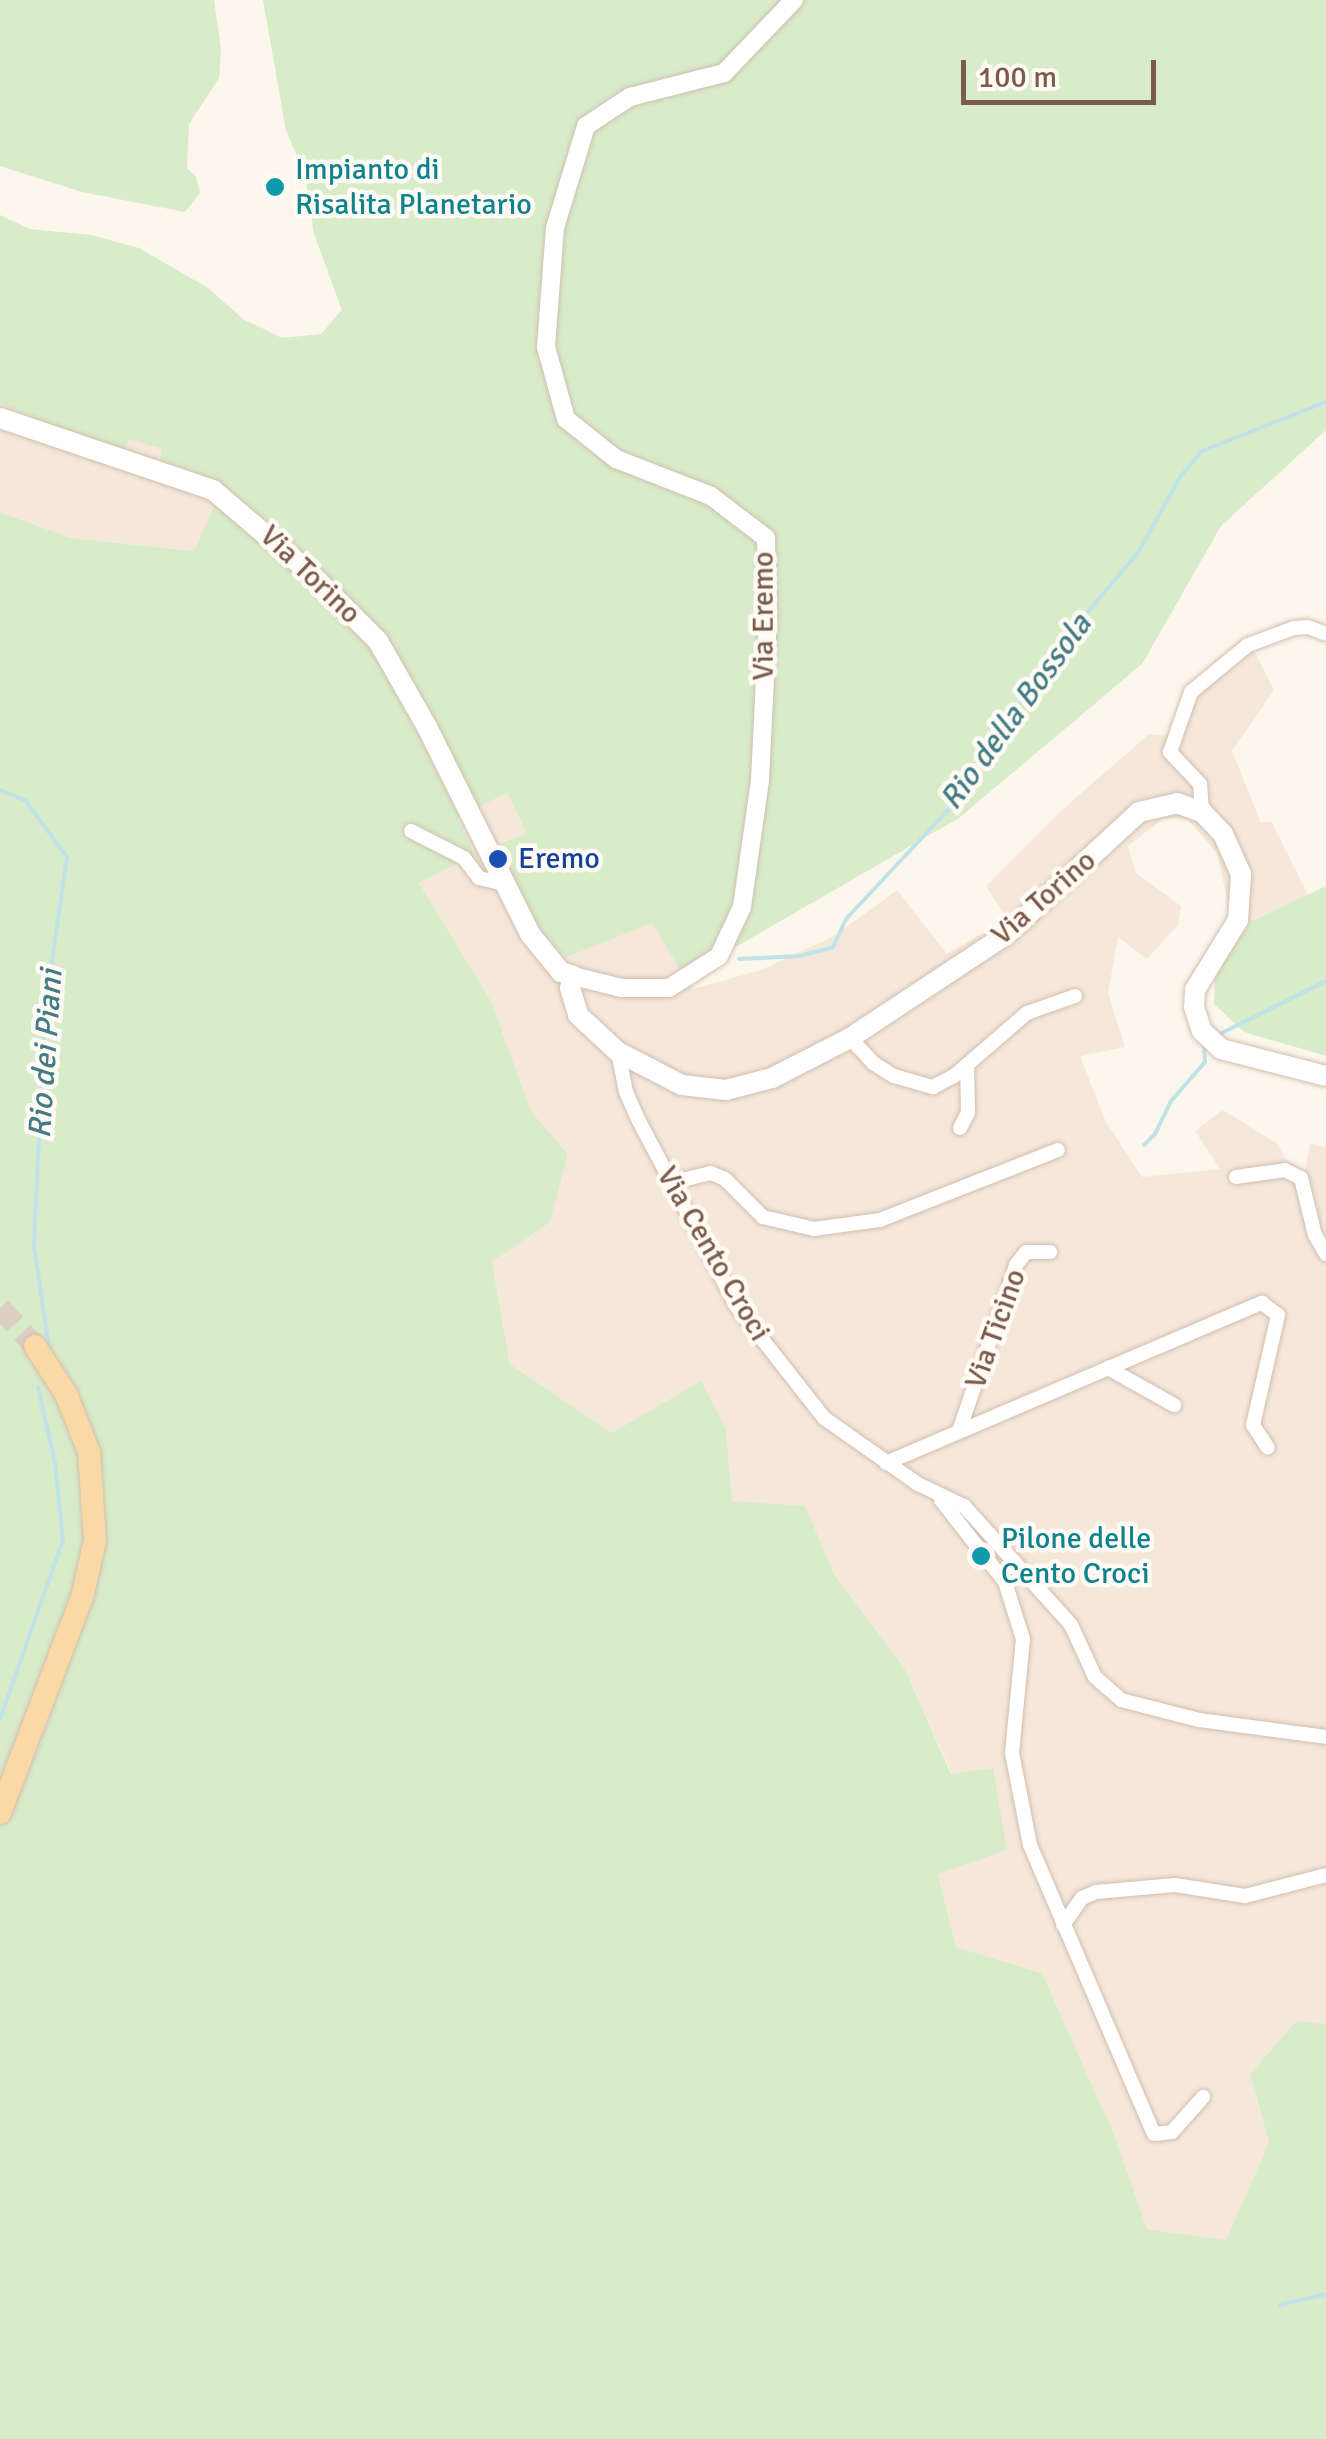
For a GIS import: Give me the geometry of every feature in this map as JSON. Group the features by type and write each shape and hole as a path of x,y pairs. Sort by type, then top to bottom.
{"main road":[{"name":"Via Torino","path":"0,418 213,490 294,558 378,641 427,727 530,934 568,979 578,1015 618,1052 682,1084 726,1090 772,1078 850,1038 1008,934 1139,812 1177,804 1202,812"},
{"path":"1202,812 1234,853 1242,896 1232,934 1196,990 1194,1006 1202,1031 1221,1048 1326,1076"},
{"path":"0,1813 83,1594 95,1540 89,1452 66,1394 35,1346"}],"street":[{"name":"Via Eremo","path":"568,979 622,988 669,988 719,956 742,907 760,780 768,615 766,538 711,496 616,459 566,418 546,347 554,228 586,126 630,97 724,72 794,0"},
{"path":"1202,812 1200,784 1170,752 1191,692 1248,645 1294,628 1308,627 1326,634"},
{"path":"411,830 464,858 480,878 504,884"},
{"path":"850,1038 873,1063 920,1086 933,1087 1027,1014 1074,996"},
{"name":"Via Cento Croci","path":"618,1052 626,1092 670,1183 752,1330 824,1418 937,1496 964,1506 992,1532 1071,1625 1095,1677 1121,1700 1199,1720 1325,1735"},
{"path":"960,1128 968,1112 966,1065"},
{"path":"670,1183 710,1172 725,1179 763,1217 814,1229 880,1220 1058,1150"},
{"path":"1236,1176 1285,1170 1301,1178 1315,1235 1326,1254"},
{"name":"Via Ticino","path":"960,1431 1016,1265 1026,1252 1050,1252"},
{"name":"Via Ticino","path":"886,1462 1262,1303 1278,1315 1253,1425 1268,1448"},
{"path":"1108,1368 1174,1405"},
{"path":"937,1496 1005,1582 1023,1639 1012,1753 1030,1846 1154,2134 1172,2132 1203,2097"},
{"path":"1063,1924 1082,1898 1096,1892 1174,1884 1245,1896 1326,1876"}],"shaded area":[{"path":"0,403 35,420 125,449 129,438 163,449 160,459 225,485 195,551 71,538 0,512"},
{"path":"1238,647 1255,652 1274,690 1232,751 1261,823 1271,821 1308,895 1250,922 1231,917 1217,853 1187,819 1164,818 1128,846 1136,873 1181,906 1178,925 1147,959 1118,937 1108,993 1125,1047 1080,1056 1106,1122 1142,1177 1220,1169 1195,1131 1223,1110 1278,1144 1286,1160 1305,1171 1310,1143 1326,1148 1326,2024 1296,2021 1250,2074 1269,2142 1226,2240 1147,2229 1114,2134 1042,1973 956,1947 938,1873 993,1769 952,1774 904,1667 835,1576 805,1507 732,1501 726,1429 612,1433 510,1364 492,1262 549,1222 568,1154 531,1111 491,1001 419,883 475,855 457,816 507,793 527,834 497,845 652,923 693,989 761,970 834,936 897,890 947,954 1007,919 986,886 1063,809 1149,734 1167,736 1186,688"}],"green space":[{"path":"0,0 214,0 221,49 219,78 189,124 187,168 196,177 200,193 185,212 82,192 0,166"},
{"path":"263,0 1326,0 1326,430 1221,526 1142,664 959,818 739,945 681,971 652,923 567,957 534,926 496,845 527,834 507,793 457,817 475,855 419,883 491,1001 531,1111 568,1154 550,1222 492,1262 510,1364 612,1433 701,1381 726,1429 732,1501 805,1506 835,1576 904,1667 951,1774 993,1768 1007,1850 938,1874 956,1947 1042,1973 1114,2134 1147,2229 1226,2240 1269,2142 1250,2074 1296,2021 1326,2024 1326,2439 0,2439 0,512 71,538 194,551 224,485 160,459 162,449 129,439 125,449 35,420 0,403 0,215 30,229 91,235 139,248 208,288 243,319 282,338 321,334 342,310 314,234 305,173 286,131"},
{"path":"1326,886 1326,1056 1244,1032 1214,1004 1215,972 1250,922"}],"waterway":[{"name":"Rio della Bossola","path":"739,959 800,956 833,947 846,919 949,809 1051,656 1139,551 1180,477 1202,451 1326,402"},
{"name":"Rio dei Piani","path":"0,790 25,800 67,857 45,1009 34,1246 49,1348"},
{"path":"1220,1034 1326,981"},
{"path":"1144,1145 1155,1134 1171,1101 1205,1062 1204,1048"},
{"name":"Rio dei Piani","path":"0,1719 63,1540 55,1463 38,1387"},
{"path":"1280,2305 1326,2294"}],"tunnel":[{"path":"0,1308 35,1346"}],"place":[{"name":"Impianto di Risalita Planetario","path":"275,187"},
{"name":"Eremo","path":"498,859"},
{"name":"Pilone delle Cento Croci","path":"981,1556"}]}
